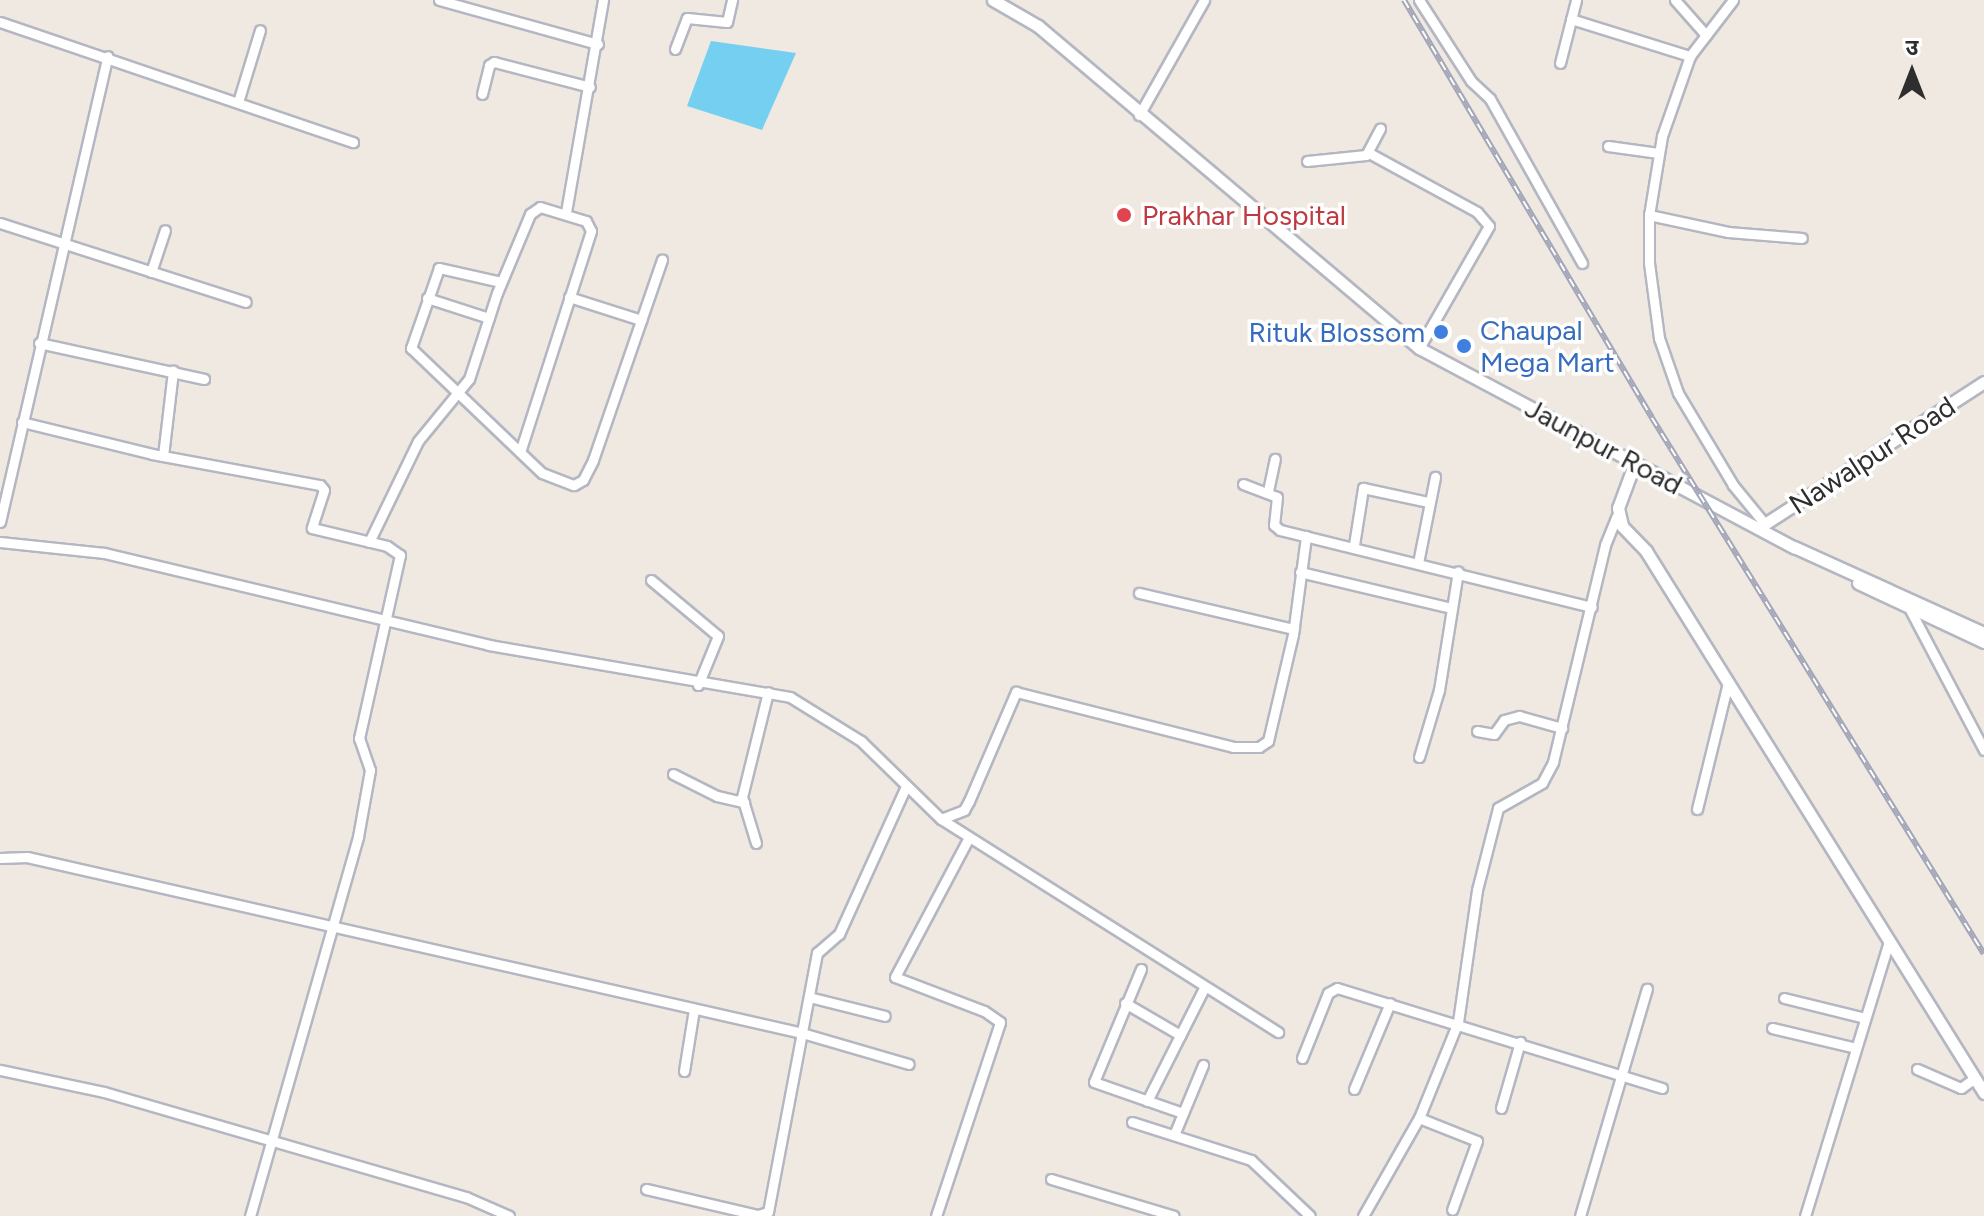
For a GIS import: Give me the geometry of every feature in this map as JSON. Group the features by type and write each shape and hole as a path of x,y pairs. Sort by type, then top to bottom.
{"street":[{"path":"439,0 598,44"},
{"path":"566,212 598,44 603,0"},
{"path":"675,49 687,18 727,22 732,0"},
{"name":"Jaunpur Road","path":"993,0 1038,26 1139,115 1419,348 1634,465 1762,526 1794,547 1984,633"},
{"path":"1139,115 1204,0"},
{"path":"1419,0 1471,81 1490,99 1582,263"},
{"path":"1560,63 1576,0"},
{"path":"1675,0 1706,35"},
{"path":"1733,0 1690,56 1659,153 1649,215 1652,303 1673,379 1694,426 1762,526"},
{"path":"1571,19 1690,56"},
{"path":"0,22 108,56 353,142"},
{"path":"238,102 260,30"},
{"path":"0,522 61,244 108,56"},
{"path":"482,94 489,65 494,62 590,87"},
{"path":"1369,153 1380,129"},
{"path":"1608,146 1659,153"},
{"path":"1307,161 1369,153 1477,212 1489,226 1419,348"},
{"path":"369,542 418,441 469,379 501,282 530,214 540,207 566,212 586,221 591,231 520,452"},
{"path":"1649,215 1728,232 1802,238"},
{"path":"0,223 246,302"},
{"path":"151,272 165,230"},
{"path":"501,282 439,268 411,348 520,452 556,481 574,485 583,480 662,260"},
{"path":"569,297 641,320"},
{"path":"427,298 489,318"},
{"path":"39,343 204,379"},
{"path":"163,456 173,371"},
{"name":"Nawalpur Road","path":"1762,526 1984,382"},
{"path":"22,422 163,456 320,485 324,490 312,528 369,542 400,555 359,738 370,765 367,793 334,928 250,1216"},
{"path":"1268,491 1275,459"},
{"path":"1363,1216 1419,1118 1458,1022 1477,890 1498,808 1546,779 1562,728 1605,545 1634,465"},
{"path":"1418,563 1435,477"},
{"path":"1243,484 1277,497 1276,528 1354,545 1592,607"},
{"path":"1354,545 1363,488 1428,502"},
{"path":"1617,516 1646,551 1984,1093"},
{"path":"941,819 964,810 1016,692 1233,747 1259,747 1272,732 1294,629 1306,536"},
{"path":"0,542 104,553 385,623 698,685 768,692 806,703 829,718 941,819 1110,922 1204,988 1278,1032"},
{"path":"1794,547 1908,607 1984,642"},
{"path":"1300,572 1451,608"},
{"path":"1419,757 1439,690 1458,572"},
{"path":"651,580 718,636 698,685"},
{"path":"1139,593 1294,629"},
{"path":"1902,594 1984,750"},
{"path":"1697,809 1728,683"},
{"path":"756,843 744,802 744,782 768,692"},
{"path":"1477,731 1494,734 1504,720 1519,716 1562,728"},
{"path":"673,774 717,796 744,802"},
{"path":"646,1189 758,1215 768,1212 817,953 839,934 906,786"},
{"path":"936,1216 1000,1022 984,1011 905,985 895,977 969,837"},
{"path":"0,858 27,857 802,1033 909,1064"},
{"path":"1805,1216 1889,941"},
{"path":"1141,969 1094,1082 1183,1113"},
{"path":"1147,1101 1204,988"},
{"path":"1580,1216 1647,989"},
{"path":"1302,1058 1330,990 1458,1022 1662,1088"},
{"path":"809,997 885,1016"},
{"path":"1784,998 1865,1018"},
{"path":"1125,1003 1180,1035"},
{"path":"1354,1089 1390,1003"},
{"path":"684,1071 694,1009"},
{"path":"1772,1028 1856,1048"},
{"path":"1501,1108 1520,1042"},
{"path":"1174,1135 1203,1065"},
{"path":"1917,1069 1961,1088 1975,1078"},
{"path":"0,1070 104,1092 271,1144 466,1197 509,1216"},
{"path":"1419,1118 1477,1141 1452,1210"},
{"path":"1132,1122 1251,1160 1302,1214"},
{"path":"1051,1179 1174,1216"}],"water":[{"path":"711,41 796,53 762,130 687,106"}],"railway":[{"path":"1404,0 1652,418 1984,954"}],"place":[{"name":"Prakhar Hospital","path":"1124,215"},
{"name":"Rituk Blossom","path":"1441,332"},
{"name":"Chaupal Mega Mart","path":"1464,346"}]}
